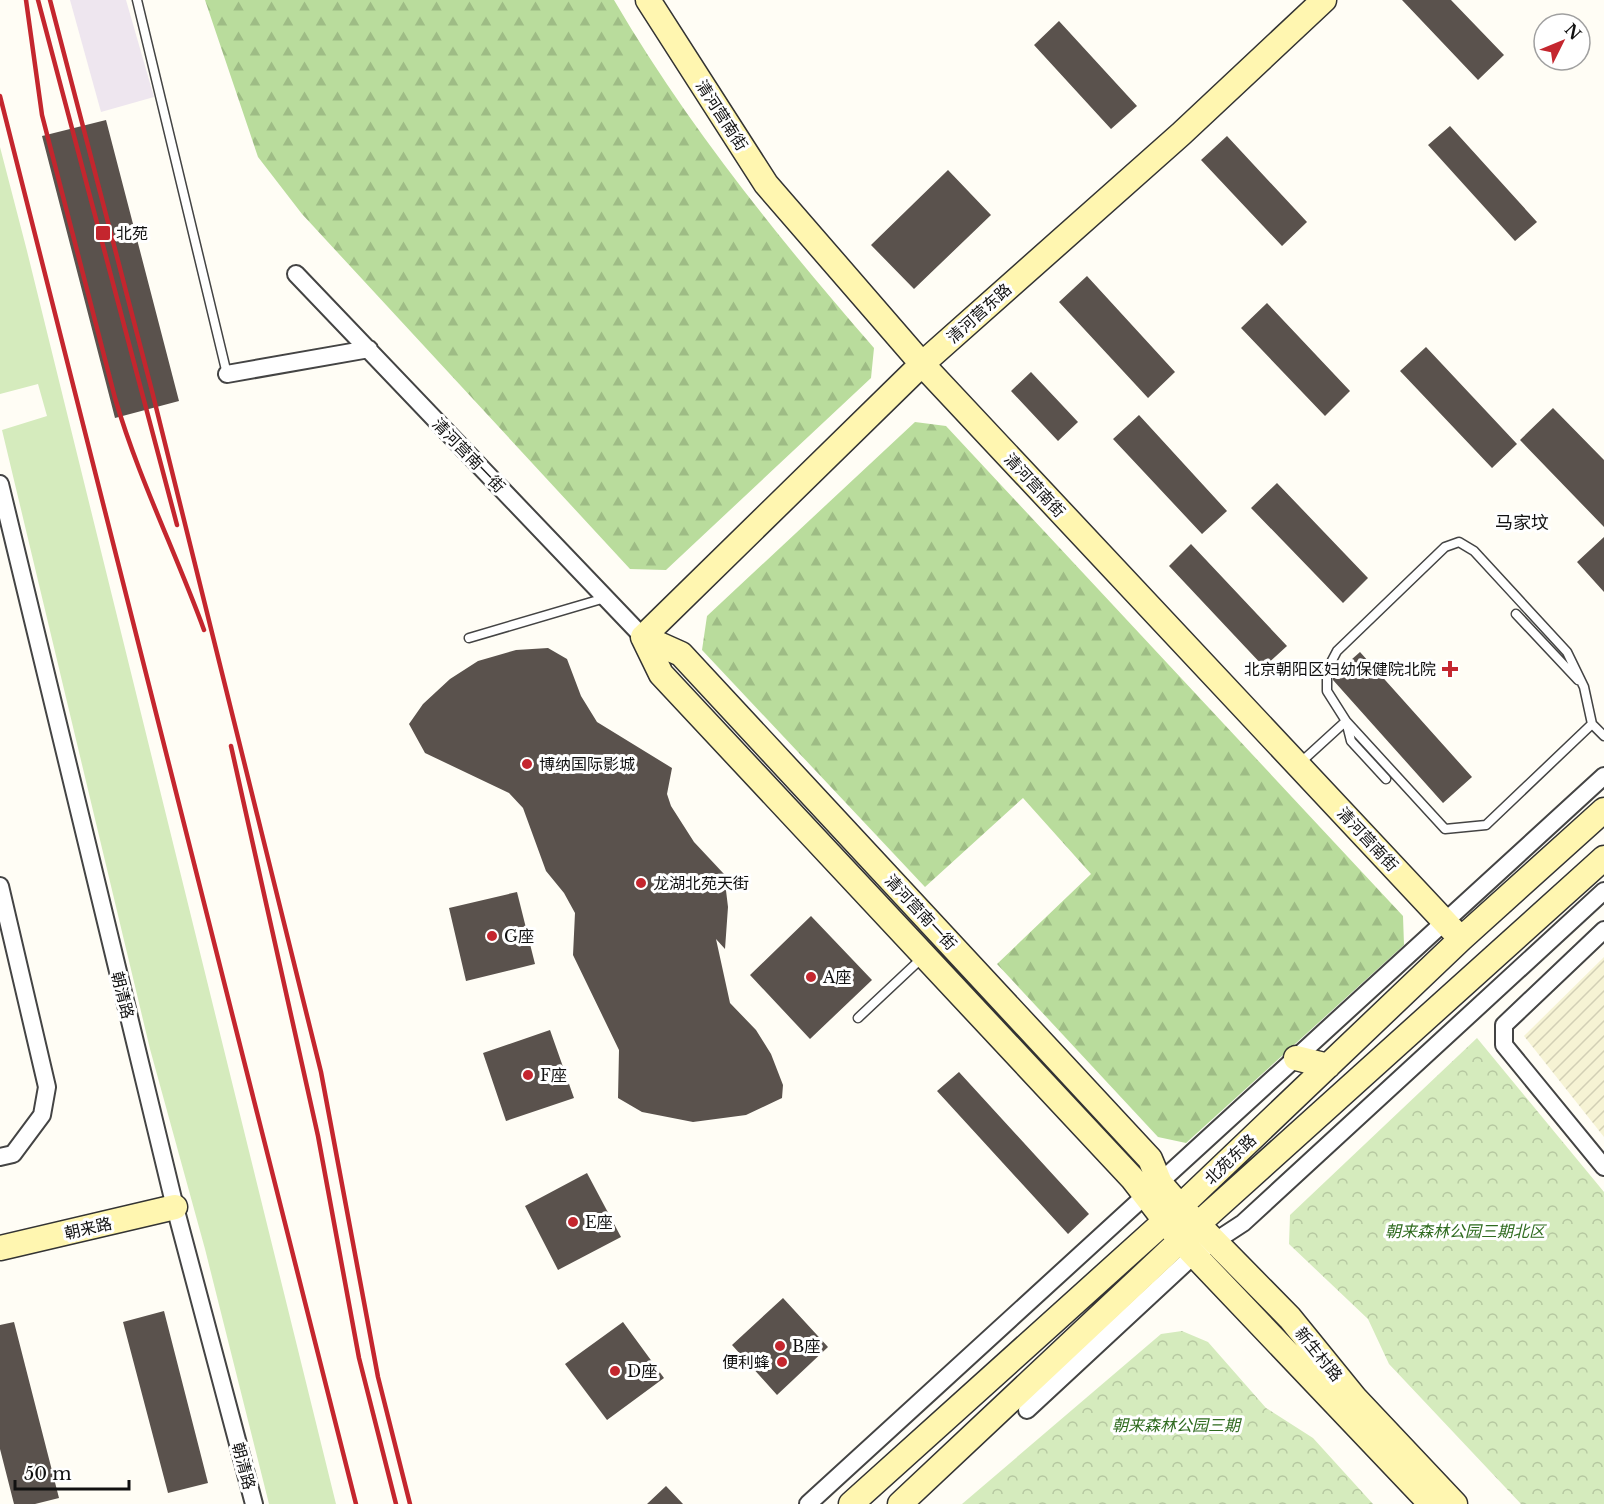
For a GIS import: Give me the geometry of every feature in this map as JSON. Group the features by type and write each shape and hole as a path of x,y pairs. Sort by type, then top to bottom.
{"street":[{"name":"清河营南街","path":"648,0 766,184 922,364 1453,930"},
{"name":"清河营东路","path":"643,637 922,364 1181,134 1324,0"},
{"name":"清河营南一街","path":"296,274 643,637 662,674 1132,1178 1153,1190 1172,1214"},
{"path":"227,374 369,349"},
{"name":"朝清路","path":"0,484 175,1207 254,1504"},
{"name":"清河营南一街","path":"643,637 681,654 1150,1159 1153,1190"},
{"path":"808,1504 1296,1058 1453,930 1604,776"},
{"name":"北苑东路","path":"851,1504 1172,1214 1328,1066 1453,930 1604,810"},
{"name":"北苑东路","path":"900,1504 997,1413 1197,1240 1604,858"},
{"path":"0,1156 13,1154 42,1115 47,1087 1,891"},
{"path":"997,1413 1027,1410 1197,1240 1243,1223 1604,891"},
{"path":"1604,930 1504,1025 1504,1045 1604,1167"},
{"path":"1296,1058 1328,1066"},
{"name":"朝来路","path":"0,1248 175,1207"},
{"name":"新生村路","path":"1172,1214 1431,1504"},
{"name":"新生村路","path":"1197,1240 1290,1318 1354,1398 1455,1504"}],"lane":[{"path":"137,0 227,374"},
{"path":"1592,724 1486,825 1445,828 1346,721 1327,692 1327,670 1337,651 1444,547 1459,543 1474,551 1567,652 1584,687 1592,724 1604,736"},
{"path":"469,638 605,598"},
{"path":"1516,614 1584,687"},
{"path":"1298,765 1346,721"},
{"path":"1346,721 1351,741 1386,779"},
{"path":"858,1018 924,956"}],"shaded area":[{"path":"70,0 126,0 154,97 101,112"},
{"path":"1604,957 1604,1137 1524,1036"}],"green space":[{"path":"205,0 614,0 672,92 703,136 769,223 874,348 871,378 666,570 630,569 302,214 258,157"},
{"path":"0,147 336,1504 269,1504 205,1249 150,1049 2,430 47,416 38,384 0,394"},
{"path":"915,422 946,426 1403,916 1404,945 1186,1143 1158,1137 997,964 1091,874 1023,798 925,887 702,650 707,616"},
{"name":"朝来森林公园三期北区","path":"1477,1038 1604,1192 1604,1504 1521,1504 1389,1364 1368,1319 1289,1244 1290,1215"},
{"name":"朝来森林公园三期","path":"1182,1331 1208,1342 1266,1408 1313,1438 1373,1504 962,1504 1161,1334"}],"building":[{"path":"1402,0 1451,0 1504,55 1478,80"},
{"path":"1059,21 1137,106 1111,129 1034,45"},
{"path":"106,120 179,401 115,418 42,136"},
{"path":"1450,126 1537,222 1515,241 1428,145"},
{"path":"1227,136 1307,222 1282,246 1201,160"},
{"path":"948,170 991,215 914,289 871,245"},
{"path":"1087,276 1175,372 1148,398 1059,302"},
{"path":"1267,303 1350,391 1325,416 1241,328"},
{"path":"1426,347 1517,444 1492,468 1400,371"},
{"path":"1031,372 1078,422 1058,441 1011,391"},
{"path":"1553,408 1604,460 1604,527 1520,440"},
{"path":"1139,415 1227,511 1202,534 1113,439"},
{"path":"1277,483 1368,578 1343,603 1251,508"},
{"path":"1604,537 1604,592 1577,562"},
{"path":"1191,544 1287,646 1264,667 1169,566"},
{"name":"龙湖北苑天街","path":"548,648 567,659 581,696 597,722 672,768 667,794 671,806 694,842 724,874 728,907 725,949 716,939 730,1003 756,1030 771,1054 783,1085 782,1098 746,1115 693,1122 642,1112 618,1098 619,1050 573,955 575,913 564,893 546,871 523,808 509,793 425,753 409,724 423,704 450,679 478,661 516,650"},
{"path":"1360,652 1472,777 1443,803 1333,680 1333,676"},
{"name":"G座","path":"517,892 535,964 466,981 449,908"},
{"name":"A座","path":"811,916 872,980 810,1039 750,975"},
{"name":"F座","path":"550,1030 574,1098 506,1121 483,1053"},
{"path":"959,1072 1089,1214 1068,1234 937,1091"},
{"name":"E座","path":"587,1173 621,1237 558,1270 525,1206"},
{"name":"B座","path":"783,1298 828,1347 777,1395 732,1345"},
{"path":"164,1311 208,1483 168,1493 123,1322"},
{"path":"14,1322 59,1498 35,1504 14,1504 0,1449 0,1325"},
{"name":"D座","path":"623,1322 664,1378 607,1420 565,1364"},
{"path":"666,1486 683,1504 647,1504"}],"railway":[{"path":"26,0 42,115 115,398 146,486 204,630"},
{"path":"38,0 177,525"},
{"path":"50,0 152,391 321,1072 378,1377 410,1504"},
{"path":"0,96 356,1504"},
{"path":"231,746 318,1136 359,1358 396,1504"}],"place":[{"name":"北苑","path":"103,233"},
{"name":"北京朝阳区妇幼保健院北院","path":"1450,669"},
{"name":"博纳国际影城","path":"527,764"},
{"name":"龙湖北苑天街","path":"641,883"},
{"name":"G座","path":"492,936"},
{"name":"A座","path":"811,977"},
{"name":"F座","path":"528,1075"},
{"name":"E座","path":"573,1222"},
{"name":"B座","path":"780,1346"},
{"name":"便利蜂","path":"782,1362"},
{"name":"D座","path":"615,1371"}],"district":[{"name":"马家坟","path":"1522,523"}]}
